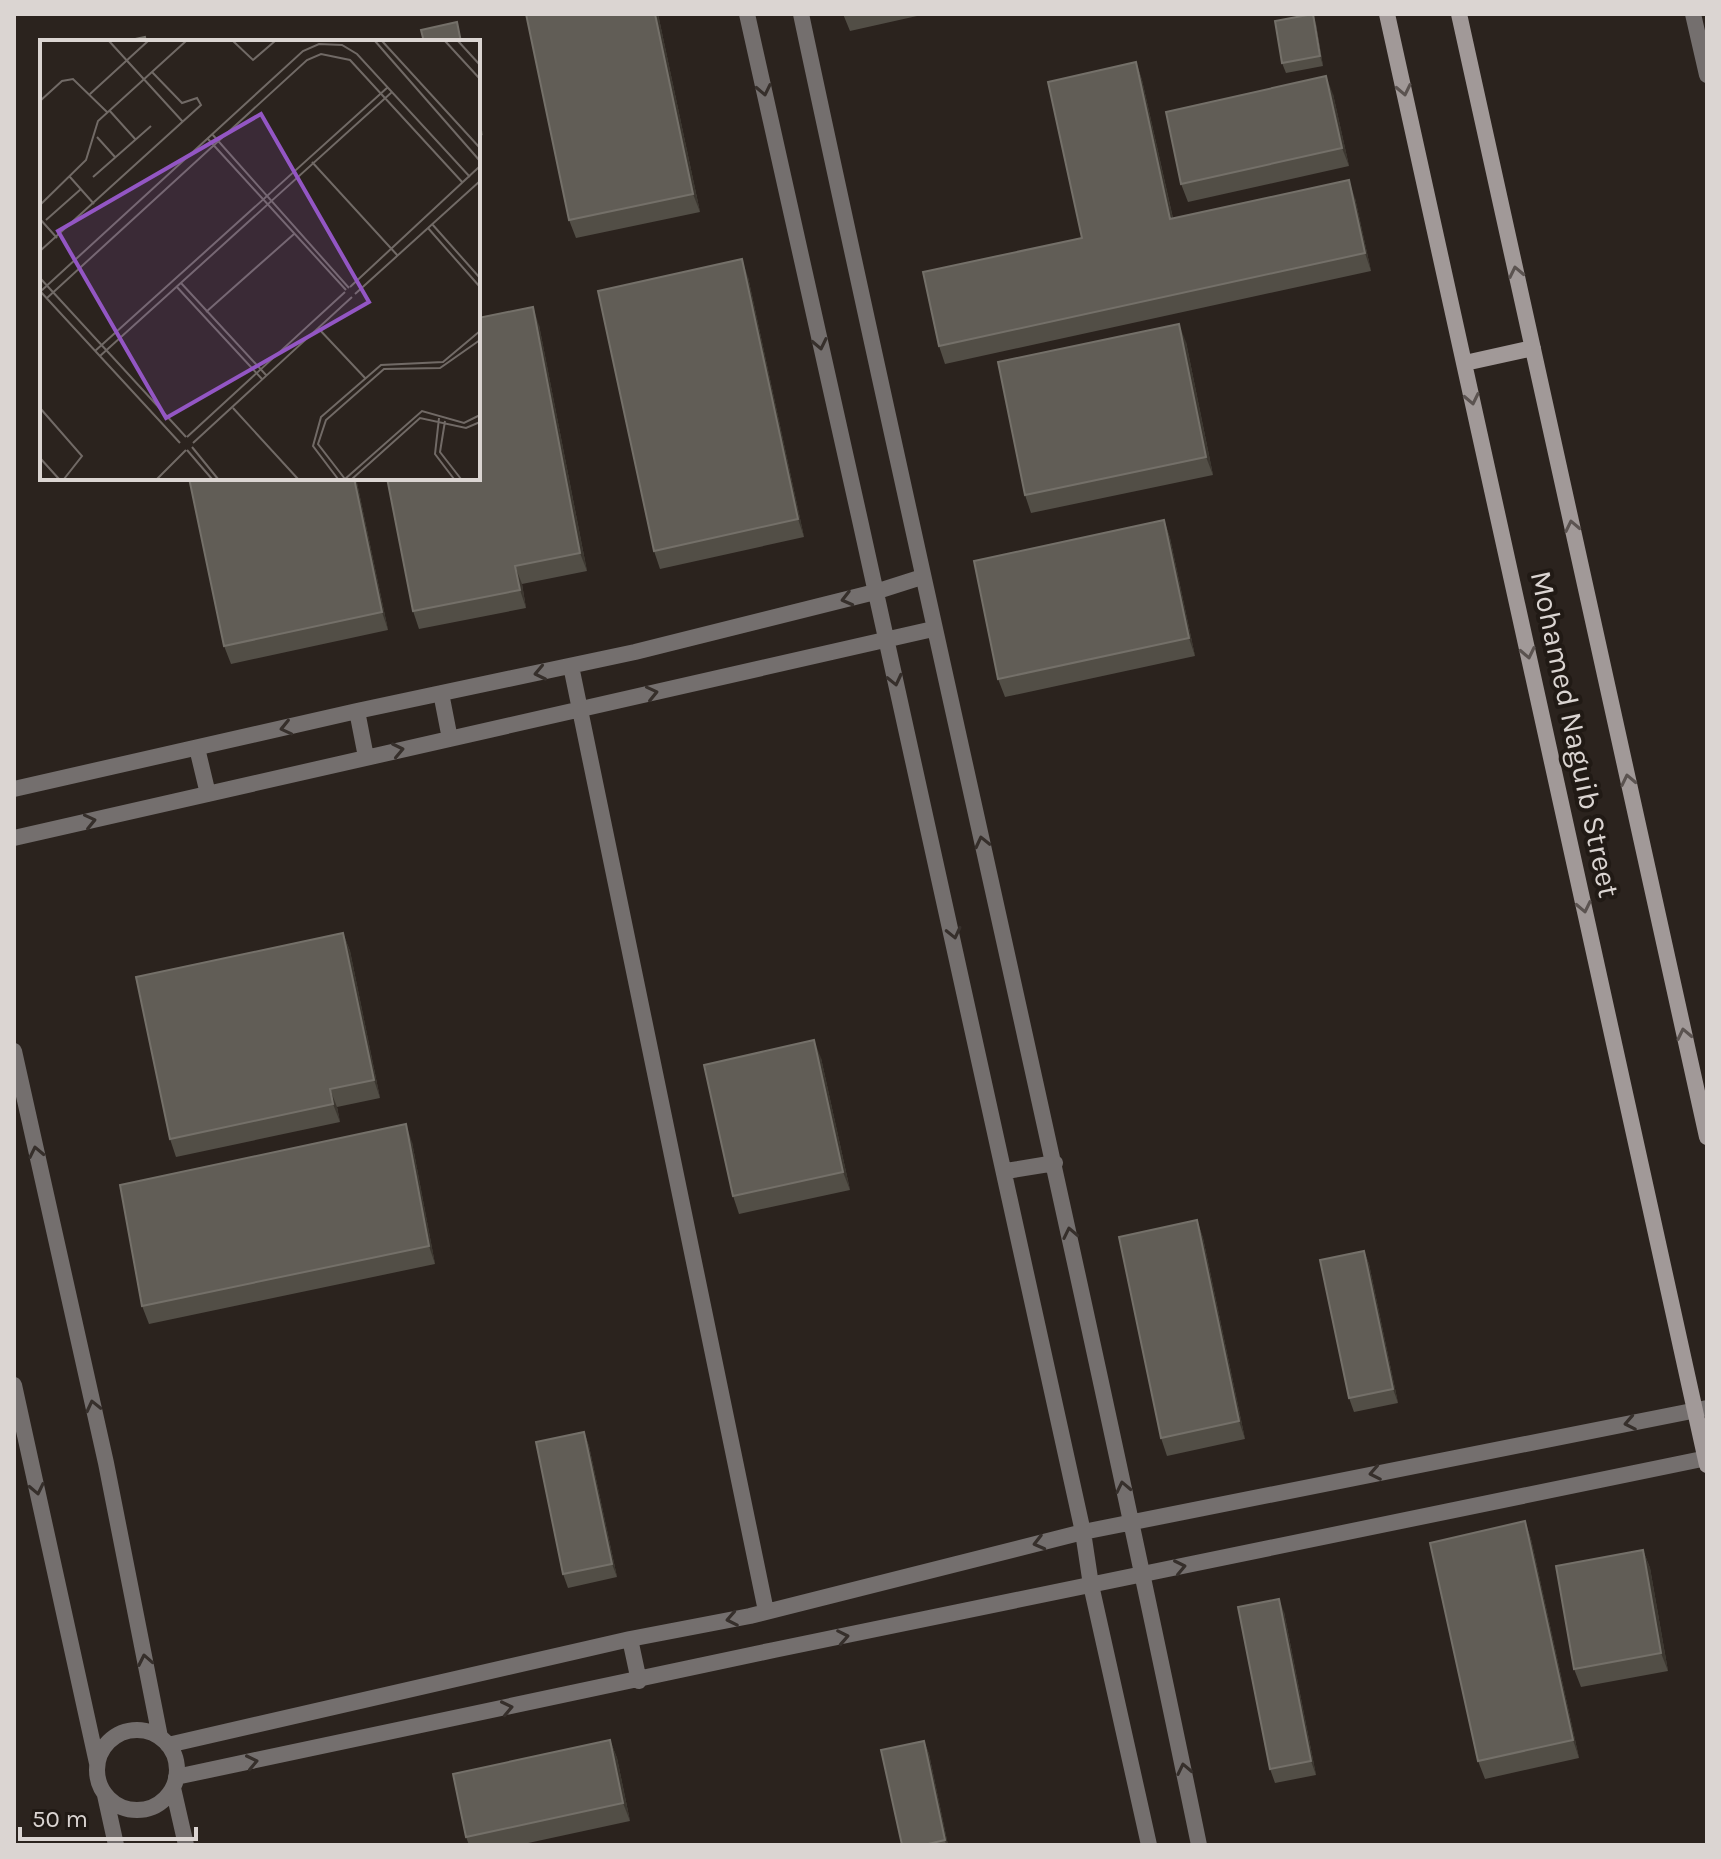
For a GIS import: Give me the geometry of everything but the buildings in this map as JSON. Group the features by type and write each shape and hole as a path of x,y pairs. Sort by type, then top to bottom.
{"street":[{"path":"747,14 1006,1171 1083,1532 1091,1585 1149,1845"},
{"path":"801,14 933,629 1055,1163 1199,1845"},
{"name":"Mohamed Naguib Street","path":"1387,14 1701,1409 1707,1461"},
{"name":"Mohamed Naguib Street","path":"1459,14 1707,1137"},
{"path":"1693,14 1707,75"},
{"path":"1465,363 1533,348"},
{"path":"14,789 571,666 875,592 922,577"},
{"path":"14,838 933,629"},
{"path":"571,666 766,1611"},
{"path":"441,693 450,739"},
{"path":"357,711 366,757"},
{"path":"197,748 208,794"},
{"path":"14,1051 164,1741 177,1766 174,1783 166,1798 146,1809 123,1808 105,1795"},
{"path":"1006,1171 1055,1163"},
{"path":"14,1385 16,1408 97,1763 97,1775 105,1795 116,1845"},
{"path":"97,1763 107,1743 127,1731 150,1732 164,1741 766,1611 1130,1521 1701,1409"},
{"path":"174,1783 774,1650 1707,1461"},
{"path":"630,1639 639,1681"},
{"path":"174,1783 186,1845"}]}
